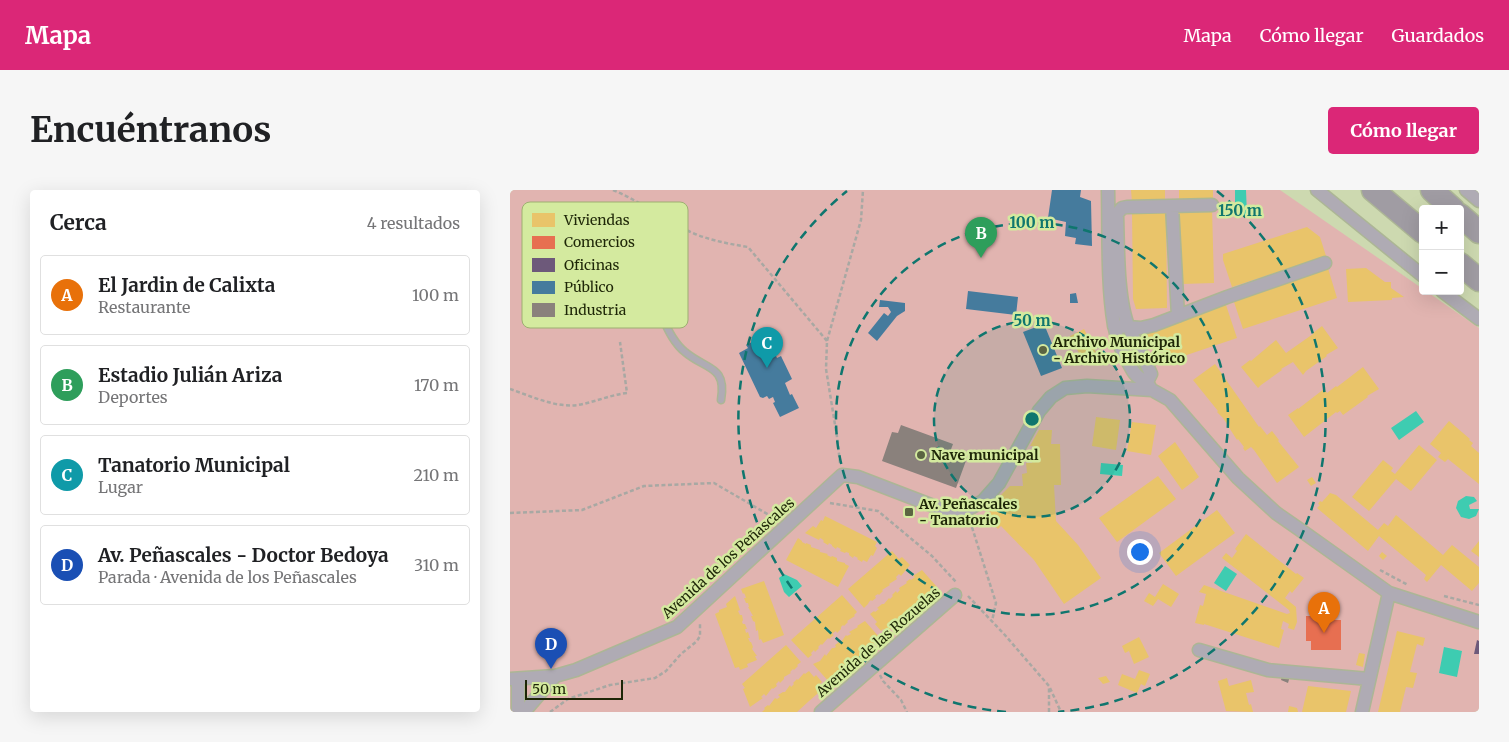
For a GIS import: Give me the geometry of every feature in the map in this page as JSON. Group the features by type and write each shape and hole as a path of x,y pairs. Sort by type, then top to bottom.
{"highway":[{"path":"1373,190 1419,229"},
{"path":"1432,190 1449,205"},
{"path":"1464,219 1479,232"},
{"path":"1464,267 1479,280"}],"street":[{"path":"1108,190 1114,326 1119,342 1133,372 1138,378 1170,400 1238,478 1276,513 1388,593 1479,622"},
{"path":"1317,190 1419,273"},
{"path":"1466,190 1479,201"},
{"path":"1150,386 1151,374 1129,328 1123,304 1118,261 1117,214 1122,208 1127,207 1212,205"},
{"path":"1172,206 1178,316"},
{"path":"1114,326 1141,328 1154,325 1325,263"},
{"path":"1447,295 1479,319"},
{"path":"841,471 944,510 967,510 984,501 999,483 1039,411 1051,397 1065,388 1150,386"},
{"name":"Avenida de los Peñascales","path":"514,679 555,676 590,665 677,627 788,526 841,471"},
{"name":"Avenida de las Rozuelas","path":"821,712 961,593"},
{"path":"1362,712 1388,593"},
{"path":"1199,650 1268,670 1369,679"},
{"path":"524,712 555,676"},
{"path":"514,679 518,712"}],"lane":[{"path":"668,328 673,338 684,352 716,370 722,379 721,400"}],"path":[{"path":"613,190 639,202"},
{"path":"841,471 826,369 827,341 861,220 863,190"},
{"path":"688,231 722,243 748,247 827,341"},
{"path":"510,389 562,406 578,405 627,393 620,342"},
{"path":"510,513 582,510 644,486 714,483 788,526"},
{"path":"827,497 828,502 878,511 932,556 961,593 992,622 1049,686 1061,712"},
{"path":"967,510 996,603 992,622"},
{"path":"1361,573 1368,563 1416,589"},
{"path":"1443,596 1479,605"},
{"path":"550,712 568,699 610,685 655,678 666,671 681,654 697,641 700,636 700,616"},
{"path":"874,665 883,681 901,700 907,712"},
{"path":"1049,686 1049,712"}],"shaded area":[{"path":"510,190 1280,190 1419,286 1419,295 1432,295 1479,328 1479,712 510,712"}],"water":[{"path":"1235,190 1246,190 1247,215 1235,216"},
{"path":"1416,411 1424,422 1399,440 1391,428"},
{"path":"1101,463 1123,465 1122,476 1100,474"},
{"path":"1466,496 1474,497 1477,501 1469,505 1470,509 1479,509 1476,516 1469,519 1461,517 1456,508 1458,501"},
{"path":"1225,566 1237,574 1226,591 1214,583"},
{"path":"784,574 797,580 802,586 789,597 784,592 779,578"},
{"path":"1444,647 1462,651 1457,677 1439,673"}],"building: Viviendas":[{"path":"1131,190 1165,190 1165,201 1132,202"},
{"path":"1179,190 1213,190 1213,198 1179,199"},
{"path":"1212,208 1214,283 1181,284 1178,210"},
{"path":"1132,210 1166,210 1167,308 1136,309 1133,299"},
{"path":"1307,227 1320,237 1326,256 1232,287 1223,260 1223,254"},
{"path":"1327,265 1337,298 1243,329 1232,296"},
{"path":"1366,268 1385,282 1391,282 1391,288 1404,297 1392,298 1392,300 1348,302 1346,269"},
{"path":"1226,305 1237,338 1166,362 1159,340 1150,344 1144,333"},
{"path":"1322,326 1338,348 1326,355 1303,375 1293,362 1281,369 1258,388 1241,367 1276,340 1286,353"},
{"path":"1084,329 1096,352 1082,359 1070,336"},
{"path":"1215,364 1259,427 1267,435 1272,431 1299,467 1277,483 1251,447 1245,451 1218,411 1193,380"},
{"path":"1363,367 1379,389 1343,415 1340,411 1336,412 1304,437 1288,415 1324,389 1327,393 1337,387"},
{"path":"1096,417 1120,420 1116,450 1092,446"},
{"path":"1449,421 1470,439 1473,443 1471,446 1479,453 1479,484 1448,459 1445,462 1438,457 1441,453 1430,444"},
{"path":"1132,422 1156,425 1151,455 1127,451"},
{"path":"1039,430 1052,430 1051,444 1060,444 1061,485 1054,485 1056,521 1078,545 1101,578 1064,604 1034,560 1001,526 998,529 986,517 991,512 989,507 1010,486 1023,486 1022,474 1027,473 1026,463 1032,463 1031,454 1034,454 1033,446 1030,446"},
{"path":"1175,442 1199,477 1182,490 1158,456"},
{"path":"1419,445 1437,460 1411,491 1396,479 1369,511 1352,497 1383,460 1393,468 1391,471 1395,474"},
{"path":"1158,476 1176,499 1117,542 1099,518"},
{"path":"1312,477 1316,483 1311,486 1307,480"},
{"path":"1330,493 1336,495 1378,530 1384,523 1388,526 1396,515 1443,555 1452,545 1479,567 1479,583 1472,591 1441,565 1427,582 1424,579 1426,575 1379,536 1368,551 1317,508 1320,505 1318,504 1320,501 1322,502"},
{"path":"1217,510 1235,533 1176,576 1159,553"},
{"path":"825,516 877,542 875,546 877,548 873,556 871,555 867,562 863,560 862,562 854,556 853,558 849,553 840,551 841,549 837,547 836,549 829,543 828,545 822,539 820,538 819,540 805,533 813,526 816,528"},
{"path":"1246,534 1296,574 1304,578 1292,593 1290,591 1285,598 1296,607 1297,622 1294,630 1288,628 1289,624 1283,621 1281,629 1284,630 1279,648 1204,624 1195,623 1200,605 1203,606 1206,594 1199,592 1204,585 1287,614 1290,613 1289,610 1222,558 1226,553 1232,558 1237,551 1235,549"},
{"path":"798,538 802,542 811,545 811,547 820,550 820,552 837,558 837,561 849,566 838,587 786,560"},
{"path":"1479,541 1479,557 1471,551"},
{"path":"892,551 899,559 902,557 910,565 901,576 899,574 896,577 897,579 882,590 879,595 875,596 876,598 871,600 864,608 848,589"},
{"path":"1382,552 1387,556 1383,560 1379,556"},
{"path":"922,570 937,587 886,633 883,629 881,631 875,624 877,622 870,614 879,609 877,608 890,599 896,591 897,593 900,590 899,588"},
{"path":"764,581 784,635 763,643 761,639 759,640 758,630 756,631 755,622 751,616 753,616 741,589"},
{"path":"1163,584 1179,594 1171,607 1158,599 1153,606 1144,601 1149,593 1155,597"},
{"path":"842,595 857,612 855,616 847,621 837,633 836,631 832,634 834,635 821,644 815,652 814,650 808,658 791,640"},
{"path":"735,596 740,610 738,611 742,615 742,622 747,629 745,629 746,633 748,632 752,649 757,656 755,656 757,660 747,664 748,667 740,670 739,667 735,668 715,614 727,607 726,604"},
{"path":"865,621 880,638 830,683 813,664 820,661 846,635 851,634 849,632"},
{"path":"1397,631 1425,638 1423,646 1417,644 1410,672 1417,673 1413,688 1406,687 1400,712 1378,712"},
{"path":"1139,637 1149,657 1134,664 1129,651 1125,653 1122,646"},
{"path":"786,645 801,662 780,683 779,681 776,684 777,686 772,688 766,696 764,694 761,697 763,698 750,707 743,689 745,688 742,684"},
{"path":"1359,653 1365,654 1363,667 1356,665"},
{"path":"1139,670 1150,674 1145,686 1141,684 1137,693 1118,685 1122,674 1135,679"},
{"path":"809,671 814,677 816,675 824,688 797,712 762,712 775,698 780,697 778,695 785,692 790,685 791,687 797,679"},
{"path":"1106,676 1110,682 1103,684 1098,678"},
{"path":"1227,678 1229,686 1251,680 1254,692 1246,693 1253,712 1226,711 1218,681"},
{"path":"1308,686 1351,691 1346,712 1302,712"},
{"path":"1289,706 1297,708 1298,712 1288,712"}],"building: Comercios":[{"path":"1313,612 1333,612 1333,620 1341,620 1341,650 1311,650 1311,641 1306,641 1306,616 1313,616"}],"building: Oficinas":[{"path":"1477,640 1479,641 1479,654 1474,654"}],"building: Público":[{"path":"1052,190 1081,190 1080,197 1091,201 1092,246 1075,244 1076,238 1065,236 1066,222 1048,218"},
{"path":"968,291 1018,297 1016,315 966,309"},
{"path":"1076,293 1078,303 1070,303 1070,294"},
{"path":"880,300 905,303 905,311 897,316 877,341 868,333 884,313 888,316 891,312 888,307 879,307"},
{"name":"Archivo Municipal - Archivo Histórico","path":"1044,324 1062,368 1041,376 1023,332"},
{"path":"766,335 777,358 781,356 792,379 785,383 790,395 792,394 799,408 780,417 773,403 775,402 773,397 769,399 767,396 760,397 739,353 748,348 746,345"}],"building: Industria":[{"name":"Nave municipal","path":"901,425 953,444 950,452 967,458 956,488 882,461 892,432 898,433"},
{"path":"1282,676 1290,676 1288,683 1281,680"}],"place":[{"name":"Estadio Julián Ariza","path":"981,258"},
{"name":"Archivo Municipal - Archivo Histórico","path":"1043,350"},
{"name":"Tanatorio Municipal","path":"767,368"},
{"name":"Nave municipal","path":"921,455"},
{"name":"Av. Peñascales - Tanatorio","path":"909,512"},
{"name":"El Jardin de Calixta","path":"1324,633"},
{"name":"Av. Peñascales - Doctor Bedoya","path":"551,669"}]}
